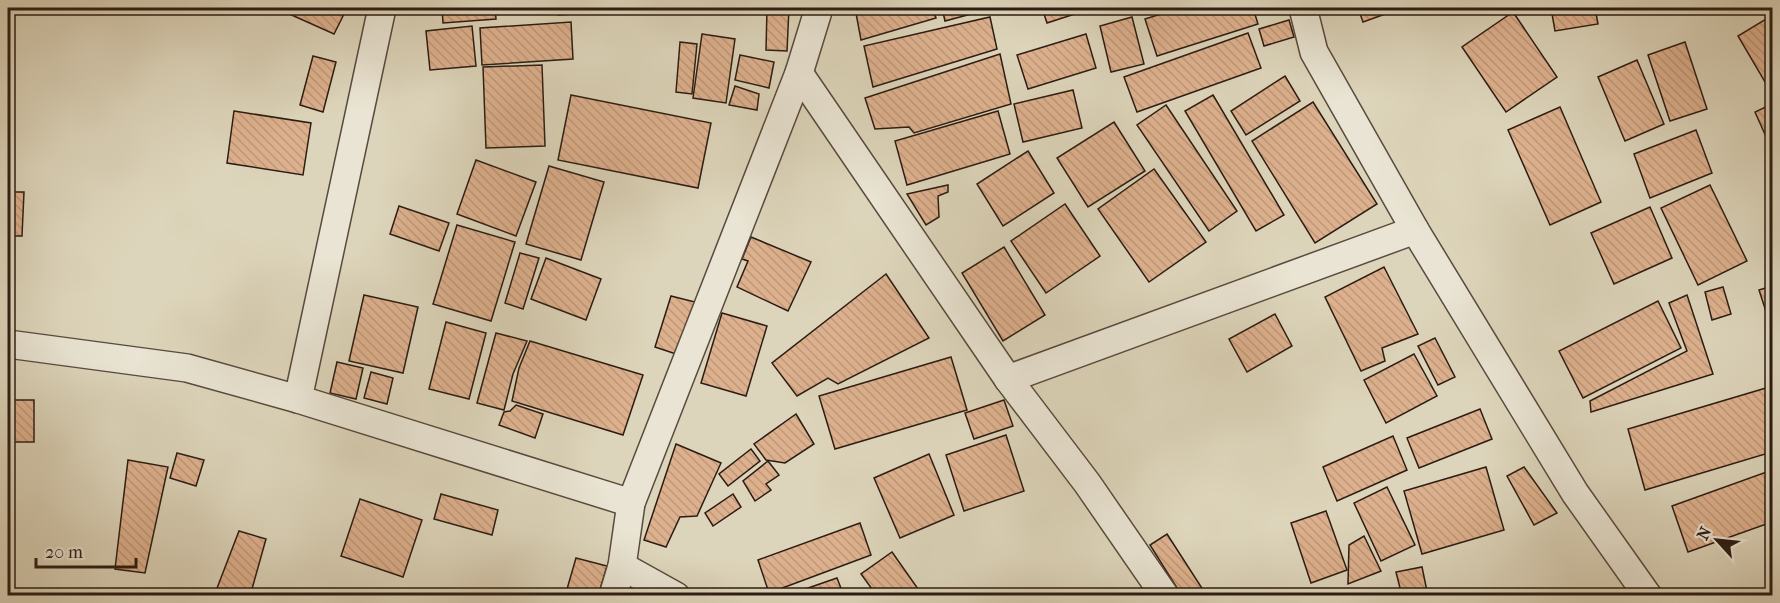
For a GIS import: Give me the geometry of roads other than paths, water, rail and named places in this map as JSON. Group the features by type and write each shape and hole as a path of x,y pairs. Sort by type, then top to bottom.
{"street":[{"path":"298,399 382,8"},
{"path":"614,596 622,566 631,503 799,73 819,8"},
{"path":"1303,8 1314,52 1415,230 1575,494 1648,596"},
{"path":"799,73 1008,379 1087,483 1165,596"},
{"path":"1008,379 1415,230"},
{"path":"8,345 187,368 298,399 631,503"},
{"path":"622,566 676,596"}]}
